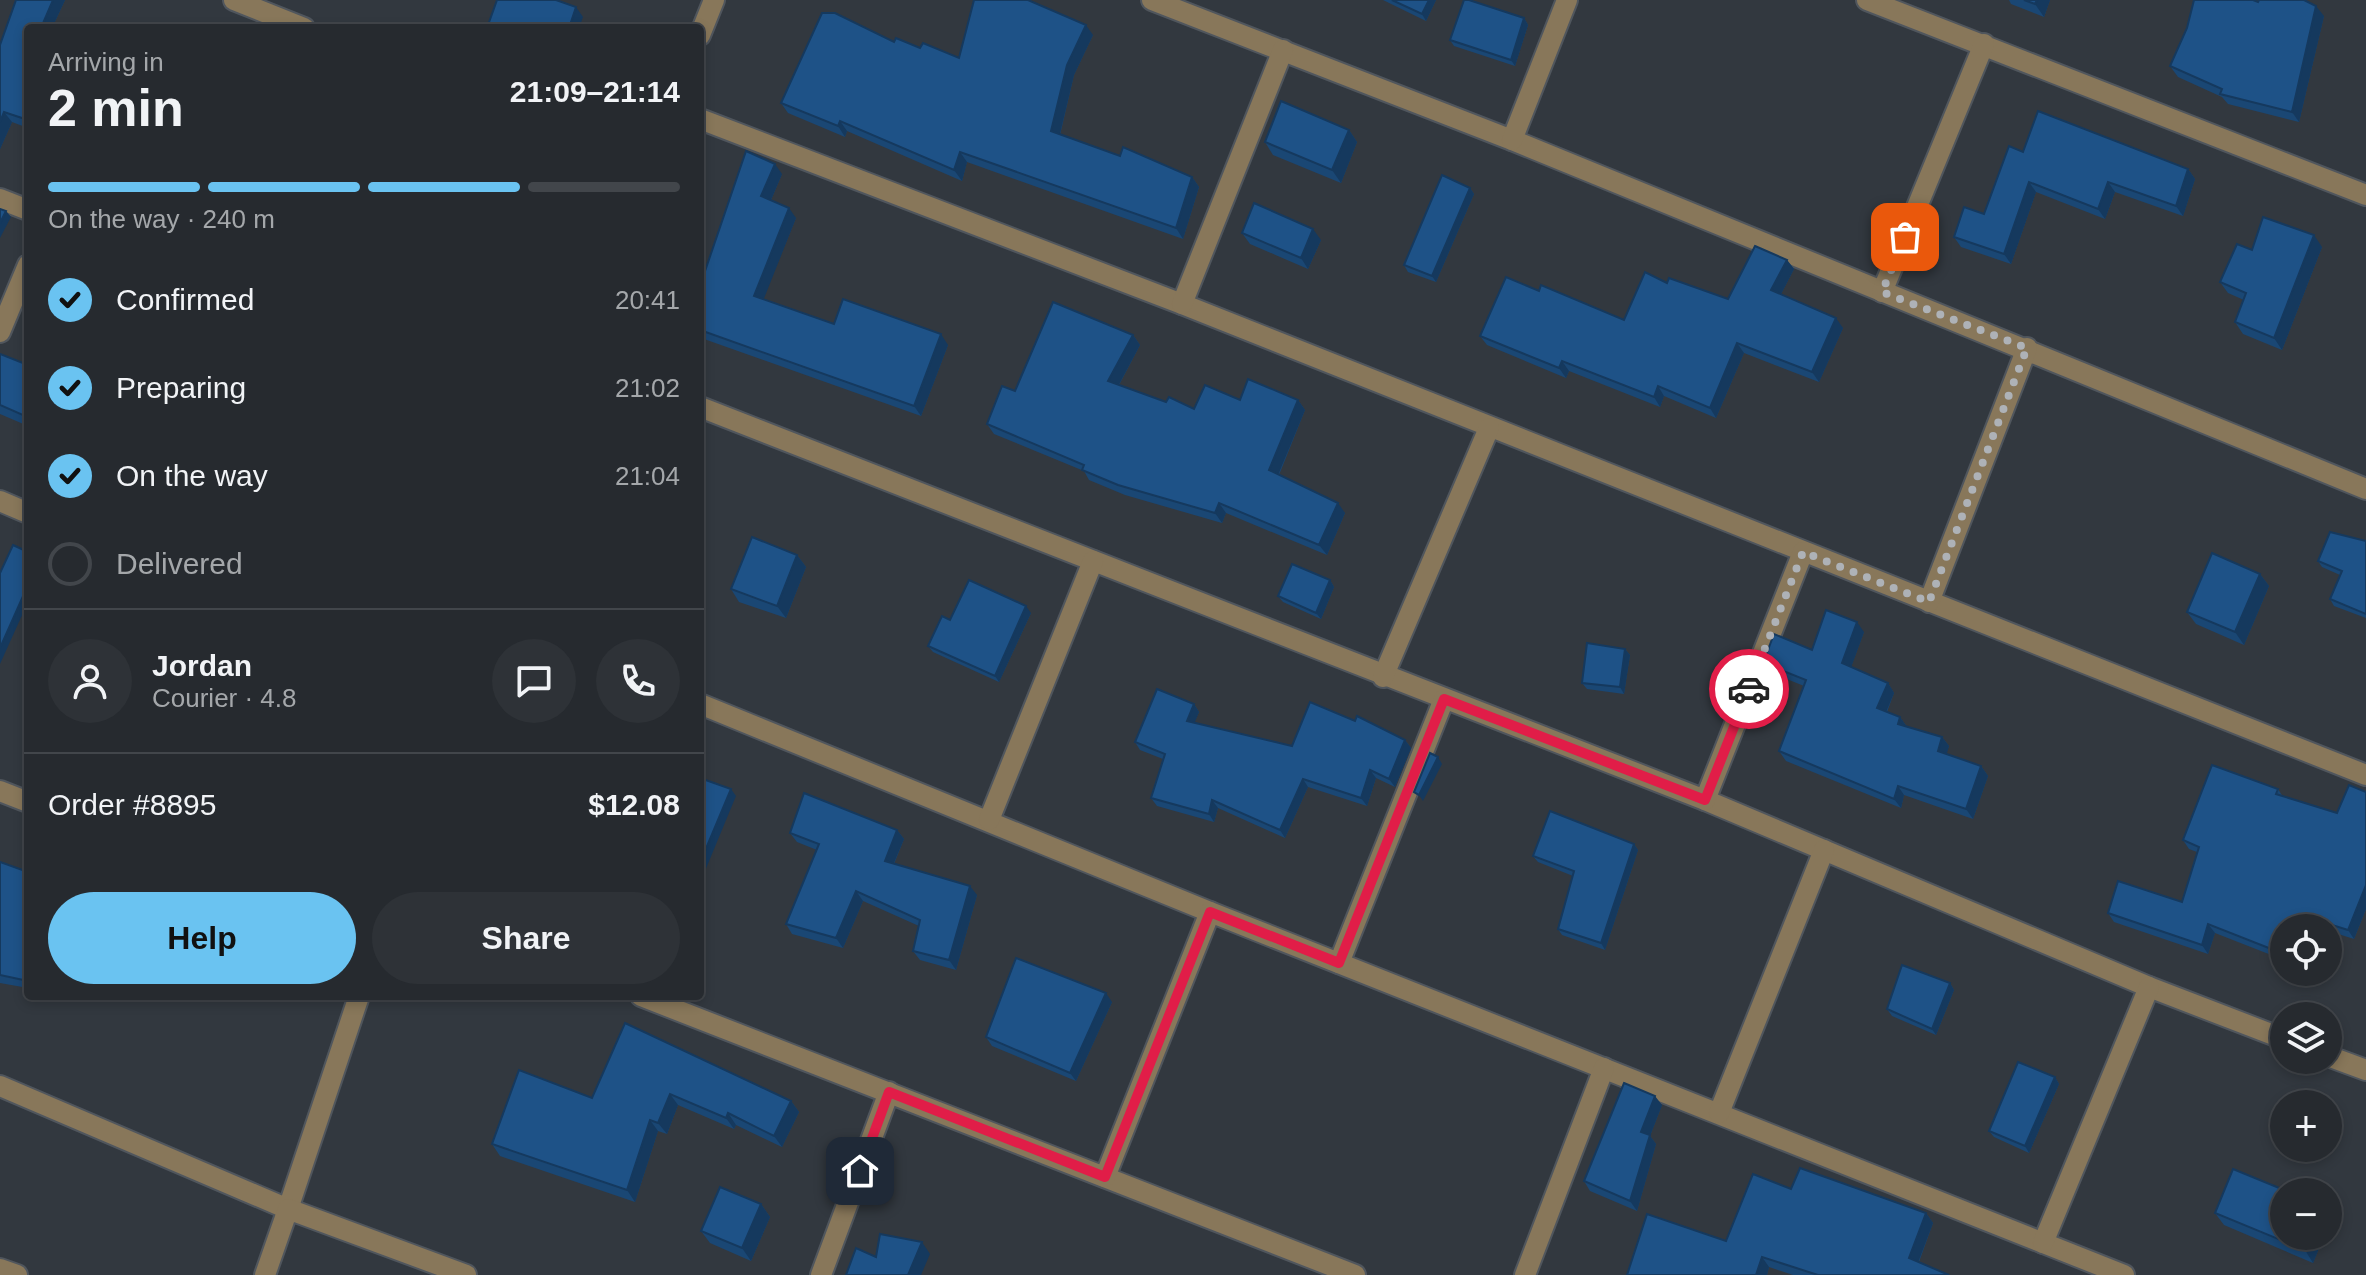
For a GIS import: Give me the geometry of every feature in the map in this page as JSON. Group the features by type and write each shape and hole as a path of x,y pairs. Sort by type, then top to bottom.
{"street":[{"path":"234,0 294,24"},
{"path":"704,25 714,0"},
{"path":"1152,0 1512,140 2366,489"},
{"path":"1512,140 1567,0"},
{"path":"1867,0 2366,195"},
{"path":"1882,292 1984,44"},
{"path":"1182,304 1283,50"},
{"path":"704,121 1182,304 2366,775"},
{"path":"0,199 24,208"},
{"path":"0,332 24,275"},
{"path":"1929,602 2027,348"},
{"path":"704,409 1383,677 1705,800 2149,987 2270,1034"},
{"path":"1383,677 1489,428"},
{"path":"1,504 24,512"},
{"path":"1705,800 1803,552"},
{"path":"989,820 1093,561"},
{"path":"1339,963 1444,699"},
{"path":"704,706 1210,912 2043,1243 2102,1271 2124,1275"},
{"path":"0,791 24,800"},
{"path":"1719,1113 1824,850"},
{"path":"1105,1177 1210,912"},
{"path":"2043,1243 2149,987"},
{"path":"265,1275 358,1000"},
{"path":"651,1000 1355,1275"},
{"path":"2342,1061 2366,1070"},
{"path":"1525,1275 1604,1068"},
{"path":"0,1086 288,1209 466,1275"},
{"path":"821,1275 889,1092"},
{"path":"0,1269 17,1275"}],"building":[{"path":"16,0 53,0 43,24 24,24 24,119 4,112 0,122 0,45"},
{"path":"497,0 556,0 576,7 570,24 488,24"},
{"path":"974,0 1028,0 1086,25 1067,65 1051,131 1120,156 1123,147 1192,177 1176,228 960,152 954,170 840,121 838,126 781,103 822,13 835,13 894,42 896,38 920,48 923,43 959,58"},
{"path":"1392,0 1429,0 1422,14"},
{"path":"1464,0 1524,18 1511,60 1450,40"},
{"path":"2194,0 2304,0 2316,6 2292,112 2220,94 2222,89 2170,66 2187,28"},
{"path":"1281,101 1349,130 1332,170 1265,142"},
{"path":"2038,111 2188,169 2176,206 2108,182 2098,209 2029,182 2004,254 1954,237 1964,207 1984,214 2009,146 2023,152"},
{"path":"746,151 775,164 761,196 789,208 754,296 834,324 843,299 941,334 914,406 704,331 704,274"},
{"path":"1442,175 1470,188 1432,276 1404,265"},
{"path":"1254,203 1313,229 1301,258 1242,233"},
{"path":"0,209 6,211 0,223"},
{"path":"2263,217 2314,235 2274,338 2235,322 2246,293 2220,282 2237,244 2252,250"},
{"path":"1755,246 1787,260 1771,290 1836,318 1812,372 1737,343 1710,408 1658,386 1654,397 1562,361 1559,368 1480,336 1506,277 1539,291 1541,285 1624,320 1645,272 1667,283 1669,278 1728,299"},
{"path":"1053,302 1133,335 1108,381 1166,402 1169,397 1194,409 1205,385 1240,400 1248,379 1298,400 1269,470 1338,503 1319,545 1219,503 1215,513 1118,485 1082,470 1084,465 987,424 1002,386 1015,391"},
{"path":"0,354 24,363 24,416 0,405"},
{"path":"2330,532 2366,541 2366,614 2330,599 2342,571 2318,561"},
{"path":"752,537 797,555 777,606 731,589"},
{"path":"13,545 24,550 24,594 0,648 0,573"},
{"path":"2212,553 2260,574 2235,632 2187,612"},
{"path":"1292,564 1330,580 1316,613 1278,596"},
{"path":"969,580 1026,606 995,676 928,646 942,616 950,620"},
{"path":"1826,610 1857,622 1842,663 1888,683 1877,708 1900,717 1898,724 1942,737 1938,751 1981,766 1966,809 1898,786 1894,799 1779,751 1806,680 1763,663 1774,634 1812,650"},
{"path":"1587,643 1625,649 1620,687 1582,683"},
{"path":"1157,689 1194,704 1187,721 1292,746 1310,702 1355,721 1357,716 1405,740 1389,779 1370,770 1361,798 1303,779 1280,830 1212,800 1209,814 1151,798 1165,754 1135,742"},
{"path":"1430,753 1438,757 1419,795 1414,792"},
{"path":"2212,765 2278,789 2276,794 2337,813 2349,785 2366,792 2366,885 2348,930 2342,928 2342,914 2270,914 2270,948 2208,924 2202,945 2108,913 2118,881 2182,902 2199,847 2183,840"},
{"path":"704,779 731,789 704,853"},
{"path":"804,793 897,830 885,861 970,886 949,960 913,951 920,920 856,891 836,938 786,924 819,844 790,833"},
{"path":"1550,811 1634,844 1601,943 1558,929 1574,871 1533,856"},
{"path":"0,862 24,871 24,980 0,975"},
{"path":"1016,958 1106,993 1070,1073 986,1037"},
{"path":"1902,965 1950,983 1932,1029 1887,1009"},
{"path":"625,1023 791,1101 774,1136 728,1113 726,1118 670,1094 658,1123 650,1120 627,1190 492,1144 519,1070 592,1098"},
{"path":"2018,1062 2055,1077 2025,1146 1989,1131"},
{"path":"1624,1083 1655,1096 1641,1132 1650,1135 1630,1201 1584,1181"},
{"path":"1800,1168 1926,1213 1909,1258 1949,1275 1818,1275 1762,1257 1756,1275 1627,1275 1647,1214 1726,1241 1753,1174 1791,1189"},
{"path":"2233,1169 2270,1184 2270,1236 2215,1213"},
{"path":"720,1187 761,1204 742,1248 701,1231"},
{"path":"880,1234 922,1242 908,1275 846,1275 856,1248 876,1257"}],"way so far":[{"path":"1749,689 1803,552 1929,602 2027,348 1882,292 1905,237"}],"route":[{"path":"860,1171 889,1092 1105,1177 1210,912 1339,963 1444,699 1705,800 1749,689"}]}
